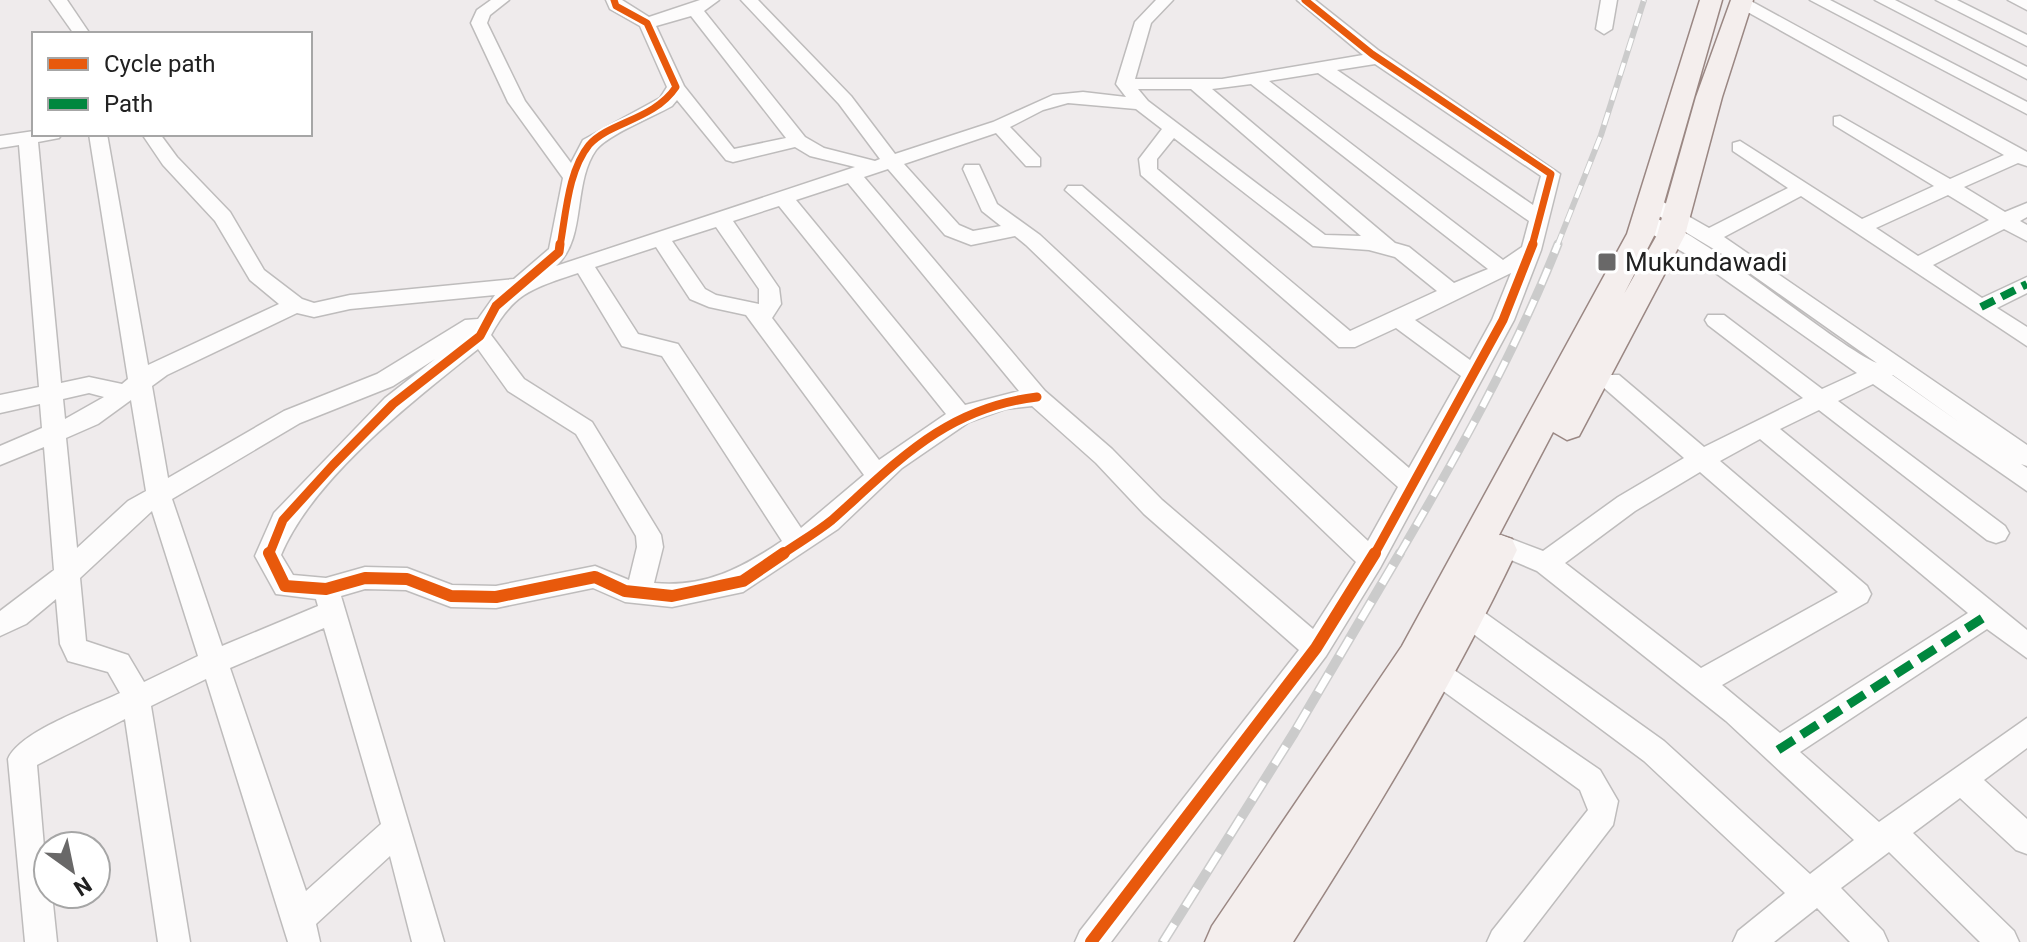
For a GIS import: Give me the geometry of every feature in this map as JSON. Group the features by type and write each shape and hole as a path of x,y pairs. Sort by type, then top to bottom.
{"street":[{"path":"58,0 73,16 81,32"},
{"path":"501,0 483,13 479,23 517,102 573,178"},
{"path":"614,0 616,6 647,23 676,87 727,153 733,156 798,141"},
{"path":"647,23 695,10 711,0"},
{"path":"749,0 845,100 871,167 1037,397 1104,456 1153,507 1316,648"},
{"path":"1125,84 1143,22 1165,0"},
{"path":"1091,942 1316,648 1371,560 1503,320 1531,250 1551,174 1378,58 1305,0"},
{"path":"1589,0 1607,14"},
{"path":"1818,0 2027,109"},
{"path":"1883,0 2027,74"},
{"path":"1944,0 2027,41"},
{"path":"2016,0 2027,5"},
{"path":"1267,942 1438,671 1469,616 1661,219 1731,1 2023,158"},
{"path":"695,10 798,141 817,152 871,167 959,236 971,238 1018,229"},
{"path":"1125,84 1195,84 1254,78 1378,58"},
{"path":"1321,67 1539,219"},
{"path":"1254,78 1500,268"},
{"path":"1125,84 1142,105 1320,241 1369,243 1402,252 1451,292"},
{"path":"1195,84 1389,248"},
{"path":"0,624 17,616 67,574 137,508 292,417 385,380 465,331 559,252 573,178 590,144 666,102 676,87"},
{"path":"152,136 170,161 223,217 257,275 295,305 314,310 350,302 517,286 662,241 785,200 871,167 999,126 1040,102 1071,94 1142,105"},
{"path":"1840,121 2027,234"},
{"path":"999,126 1033,162"},
{"path":"1172,128 1148,159 1148,171 1281,281 1347,341 1432,304 1451,292 1493,276 1500,268 1531,250"},
{"path":"0,142 40,136"},
{"path":"98,136 132,387 159,496 301,930 398,829"},
{"path":"28,138 73,644 78,652 116,660 126,666 136,700 174,942"},
{"path":"1740,147 2027,338"},
{"path":"1861,227 2023,158"},
{"path":"972,169 989,207 1018,229 1371,560"},
{"path":"1708,237 1802,188"},
{"path":"1075,190 1412,485"},
{"path":"785,200 961,416"},
{"path":"1917,265 2027,209"},
{"path":"1661,219 1708,237 2025,470"},
{"path":"1661,219 1886,368"},
{"path":"1228,942 1416,658 1661,219"},
{"path":"722,220 769,288 770,304 761,318"},
{"path":"662,241 695,295 717,302 743,303 761,318 801,378 878,476"},
{"path":"584,266 630,340 637,345 661,346 670,350 797,543"},
{"path":"1981,307 2027,284"},
{"path":"0,456 100,412 132,387 295,305"},
{"path":"330,600 285,586 268,556 283,520 393,404 480,336 496,306"},
{"path":"1397,318 1473,374"},
{"path":"1716,320 1996,533"},
{"path":"480,336 516,385 574,421 592,441 648,535 650,547 639,593"},
{"path":"1546,563 1586,530 1702,459 1886,368"},
{"path":"1611,381 1858,594 1698,684"},
{"path":"0,404 50,391 99,385 132,387"},
{"path":"41,942 11,764 37,747 213,662 365,578 407,579 451,596 496,597 595,577 625,591 672,596 743,581 829,522 878,476 961,416 1003,401 1037,397"},
{"path":"1764,429 2027,646"},
{"path":"1501,545 1546,563 1884,837 2003,942"},
{"path":"330,600 428,942"},
{"path":"1778,750 1989,614"},
{"path":"1469,616 1654,751 1872,942"},
{"path":"1438,671 1590,780 1603,801 1602,815 1503,942"},
{"path":"1749,942 1961,779 2025,735"},
{"path":"1961,779 2027,839"}],"railway":[{"path":"1557,246 1601,135 1644,0"},
{"path":"1399,555 1504,364 1558,244"},
{"path":"1163,942 1294,733 1400,553"}],"marked path":[{"path":"1981,307 2027,284"},
{"path":"1778,750 1989,614"}],"cycle path":[{"path":"614,0 616,6 647,23 676,87 666,102 590,144 573,178 559,252 496,306 480,336 393,404 283,520 268,556 285,586 326,589 365,578 407,579 451,596 496,597 595,577 625,591 672,596 743,581 829,522 894,461 961,416 1003,401 1037,397"},
{"path":"1091,942 1316,648 1371,560 1503,320 1531,250 1551,174 1372,54 1305,0"}],"place":[{"name":"Mukundawadi","path":"1607,262"}]}
